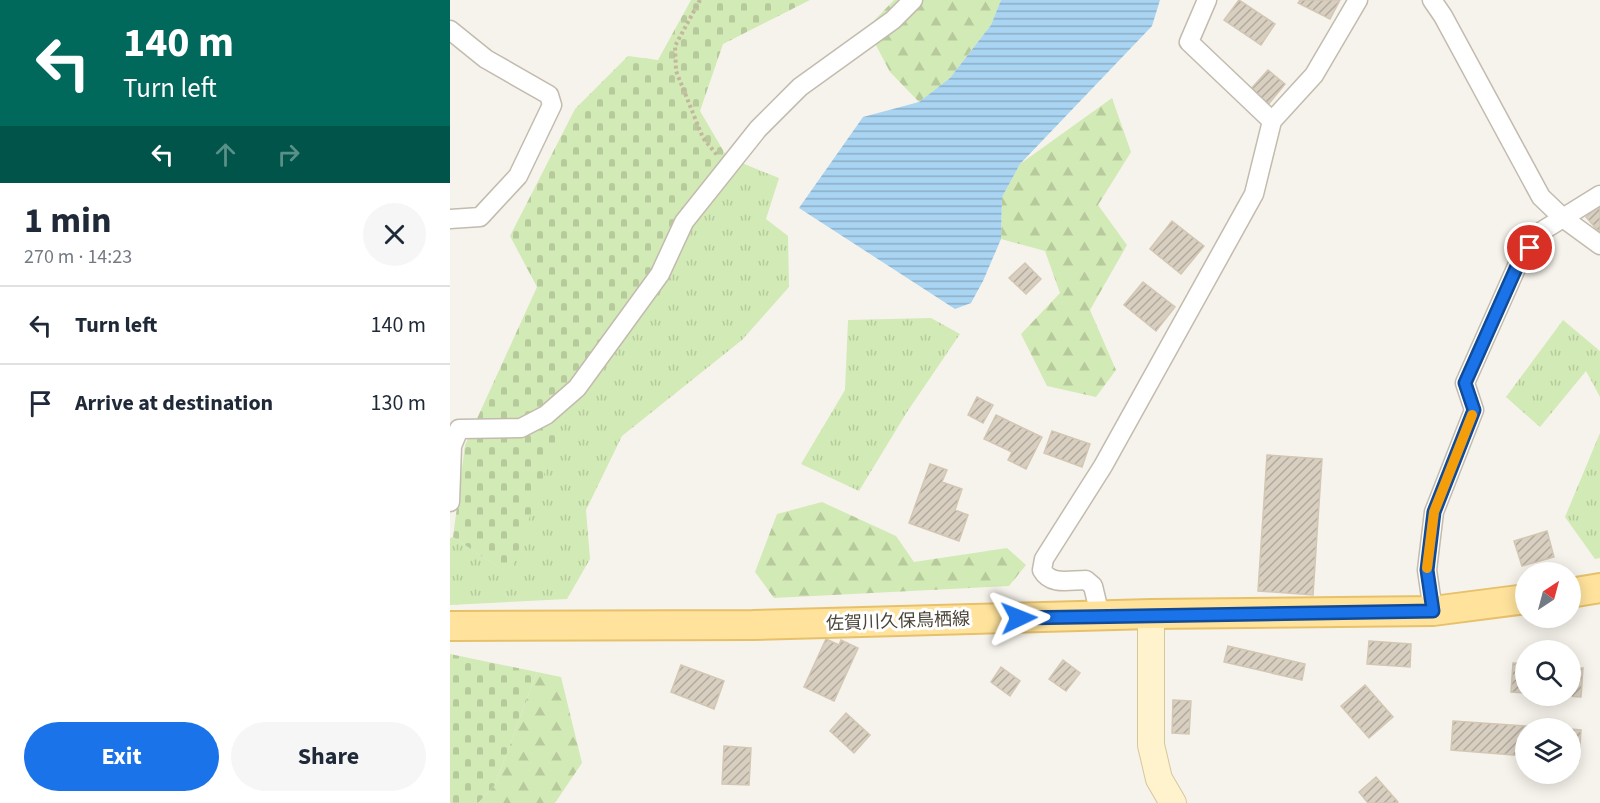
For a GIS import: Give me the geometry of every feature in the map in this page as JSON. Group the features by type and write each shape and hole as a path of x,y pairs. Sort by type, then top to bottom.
{"main road":[{"path":"1581,591 1600,588"},
{"name":"佐賀川久保鳥栖線","path":"450,626 753,625 1100,615 1433,611 1515,600"}],"street":[{"path":"450,502 452,446 459,429 521,428 546,415 577,388 660,274 684,222 758,129 800,87 893,20 913,0"},
{"path":"1207,0 1189,42 1272,121"},
{"path":"1100,615 1094,586 1086,580 1053,581 1046,577 1042,570 1044,559 1103,466 1254,194 1272,121 1314,75 1358,0"},
{"path":"1432,0 1443,16 1541,197 1563,218 1600,245"},
{"path":"450,30 486,59 549,95 552,105 518,176 480,217 450,219"},
{"path":"1433,611 1427,570 1434,512 1474,410 1465,383 1518,264 1542,231 1600,195"},
{"path":"1151,614 1151,745 1159,780 1173,803"}],"path":[{"path":"700,0 675,46 676,71 703,138 726,168"}],"green space":[{"path":"691,0 810,0 723,44 700,111 727,157 673,222 659,266 575,383 510,575 453,537 465,445 537,287 510,236 575,109 628,56 658,60"},
{"path":"894,0 1001,0 991,25 950,78 919,102 890,72 867,28"},
{"path":"1112,98 1131,152 1098,205 1127,245 1090,310 1116,370 1096,397 1047,386 1021,334 1060,293 1045,251 1001,239 1002,197 1020,164"},
{"path":"727,157 779,178 766,219 788,236 789,287 742,340 622,436 586,510 590,559 567,599 450,605 450,538 453,537 509,574 575,383 659,266 673,222"},
{"path":"931,318 960,334 907,412 859,491 801,464 845,390 848,320"},
{"path":"1563,320 1600,351 1600,397 1586,371 1540,427 1506,397"},
{"path":"1600,433 1600,558 1595,559 1565,517"},
{"path":"822,502 896,536 914,562 1007,548 1026,565 1009,586 774,598 755,572 777,514"},
{"path":"450,654 537,672 495,785 478,803 450,803"},
{"path":"537,672 561,677 582,763 555,803 478,803 495,785"}],"water":[{"path":"1001,0 1160,0 1152,26 1020,164 1002,197 1001,239 983,281 971,303 955,309 799,208 863,117 919,102 950,78 991,25"}],"building":[{"path":"1239,0 1275,24 1261,45 1224,20"},
{"path":"1300,0 1340,0 1330,19 1298,3"},
{"path":"1268,70 1285,84 1267,106 1249,91"},
{"path":"1600,205 1600,233 1586,217"},
{"path":"1172,221 1204,246 1181,274 1150,249"},
{"path":"1025,263 1041,279 1026,294 1009,278"},
{"path":"1143,282 1175,307 1156,331 1124,305"},
{"path":"977,397 993,405 983,423 968,415"},
{"path":"996,415 1042,437 1026,469 1008,460 1012,452 984,439"},
{"path":"1052,431 1090,444 1082,467 1044,453"},
{"path":"1267,455 1322,459 1313,595 1258,591"},
{"path":"930,464 947,470 942,482 962,489 955,510 968,515 959,541 909,523"},
{"path":"1547,531 1554,557 1536,562 1521,562 1514,541"},
{"path":"826,639 839,645 841,640 858,648 834,701 804,687"},
{"path":"1369,641 1411,644 1410,667 1367,664"},
{"path":"1228,646 1305,664 1302,680 1224,662"},
{"path":"1063,660 1080,673 1066,691 1049,679"},
{"path":"1513,663 1515,663 1515,692 1511,692"},
{"path":"681,665 724,681 714,709 671,692"},
{"path":"1001,667 1020,681 1010,696 991,682"},
{"path":"1581,668 1583,668 1581,697"},
{"path":"1365,685 1393,717 1369,738 1341,706"},
{"path":"1173,700 1191,701 1189,734 1172,733"},
{"path":"846,713 870,735 854,753 830,731"},
{"path":"1453,721 1515,725 1515,755 1451,750"},
{"path":"724,746 751,748 749,785 722,784"},
{"path":"1376,777 1397,803 1368,803 1359,792"}],"slow traffic":[{"path":"1427,568 1434,512 1472,415"}],"route":[{"path":"1019,618 1433,611 1427,570 1434,512 1474,410 1465,383 1518,264 1530,248"}]}
